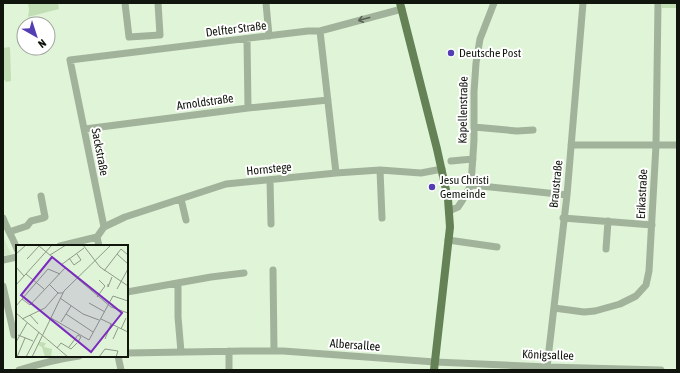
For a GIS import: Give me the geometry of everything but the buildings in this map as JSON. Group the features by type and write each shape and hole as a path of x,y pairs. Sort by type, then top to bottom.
{"main road":[{"path":"401,6 442,169 448,200 450,227 434,366"}],"street":[{"path":"125,3 129,37 160,35 158,3"},
{"path":"266,3 269,36"},
{"name":"Kapellenstraße","path":"448,211 458,207 471,185 476,63 480,39 494,3"},
{"name":"Braustraße","path":"547,367 563,218 567,195 583,3"},
{"name":"Erikastraße","path":"554,308 584,312 595,311 620,304 636,296 646,285 649,271 656,145 658,3"},
{"name":"Delfter Straße","path":"70,60 308,31 320,31 401,6"},
{"path":"320,31 336,173"},
{"path":"137,37 139,52"},
{"path":"247,39 248,108"},
{"name":"Sackstraße","path":"70,60 104,227"},
{"name":"Arnoldstraße","path":"85,129 248,108 328,100"},
{"path":"474,127 533,130"},
{"path":"571,145 677,145"},
{"path":"451,161 473,160"},
{"name":"Hornstege","path":"104,227 121,219 226,184 336,173 380,170 421,173 442,169"},
{"path":"380,170 382,218"},
{"path":"270,180 271,224"},
{"path":"471,185 567,195"},
{"path":"9,232 26,226 31,221 43,218 45,216 41,196"},
{"path":"181,199 186,220"},
{"path":"3,218 16,246"},
{"path":"563,218 652,225"},
{"path":"606,249 608,221"},
{"path":"64,245 97,237 104,227"},
{"path":"97,237 99,245"},
{"path":"448,240 497,247"},
{"path":"3,260 16,257"},
{"path":"273,270 274,351"},
{"path":"128,292 211,277 244,273"},
{"path":"178,283 178,317 181,352"},
{"path":"3,286 14,335"},
{"path":"229,351 229,370"},
{"name":"Albersallee","path":"128,353 274,351 317,353 434,366"},
{"path":"19,370 42,363 72,357"},
{"path":"118,357 121,370"},
{"name":"Königsallee","path":"434,366 661,370"}],"shaded area":[{"path":"28,3 58,3 59,9 32,16 28,16"},
{"path":"662,3 677,3 677,8 662,8"},
{"path":"10,47 11,81 6,82 3,78 3,48"},
{"path":"3,236 11,254 3,256"}],"place":[{"name":"Deutsche Post","path":"451,53"},
{"name":"Jesu Christi Gemeinde","path":"432,187"}]}
